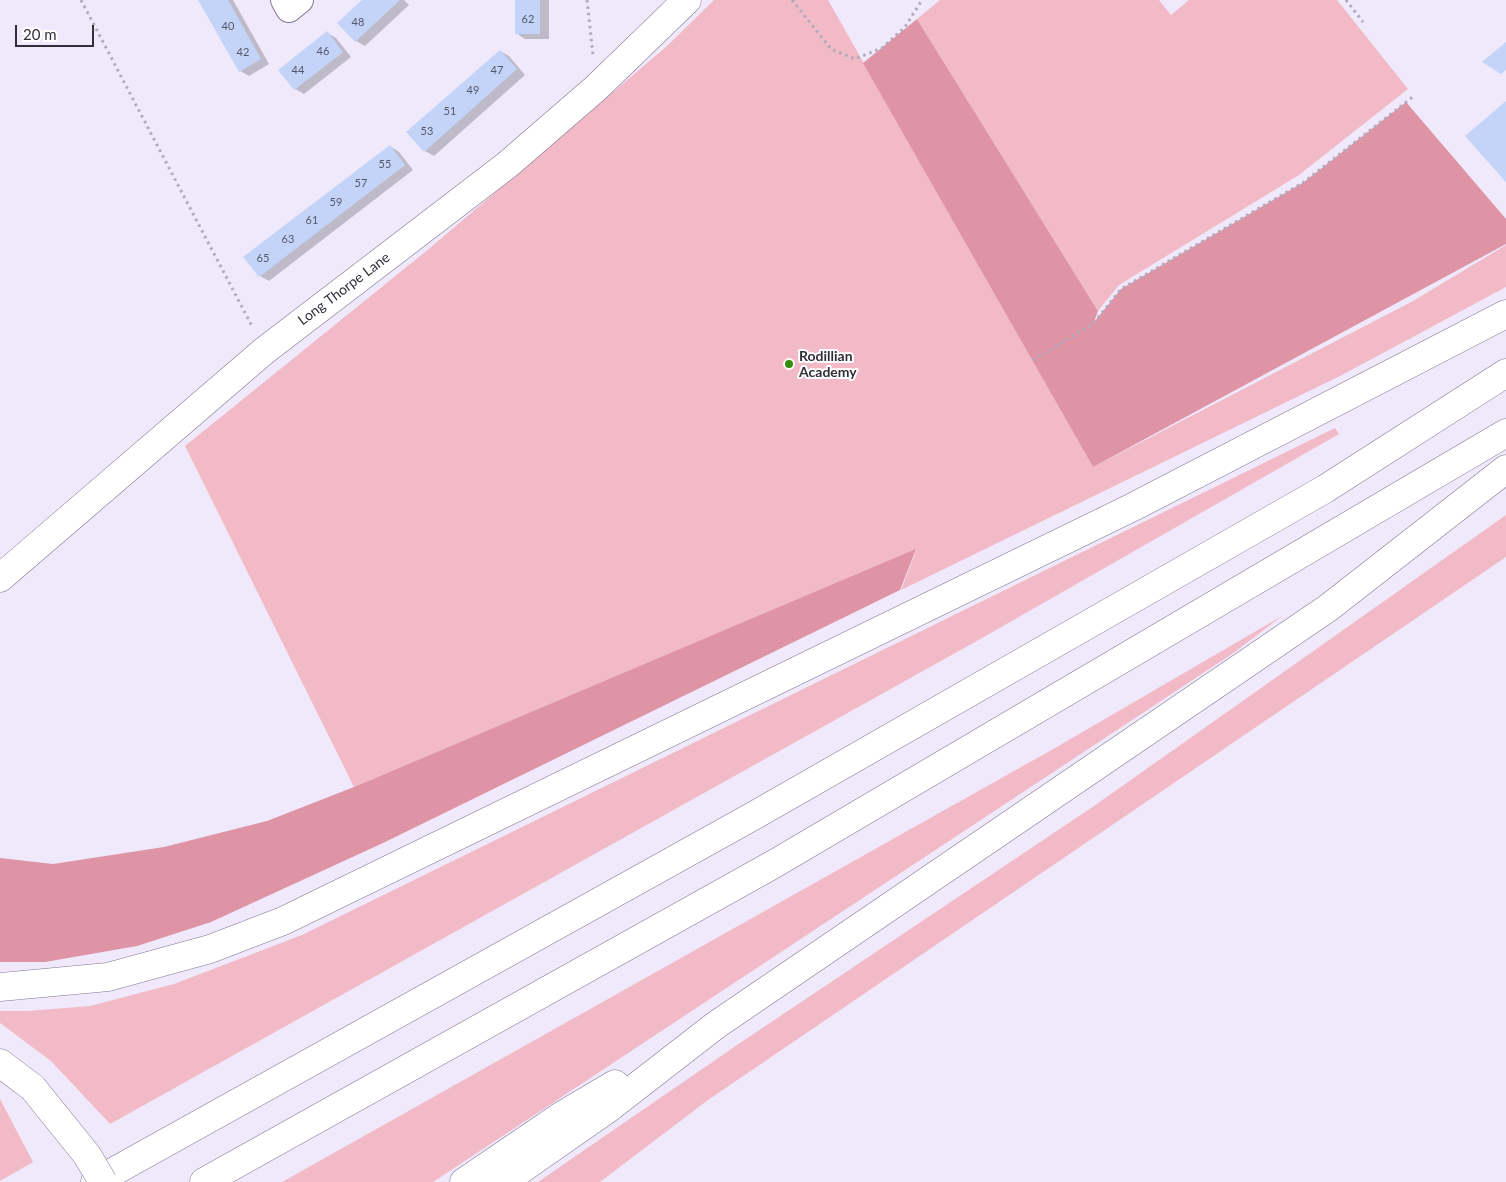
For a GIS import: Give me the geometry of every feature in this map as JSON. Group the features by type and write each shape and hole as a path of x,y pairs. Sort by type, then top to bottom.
{"main road":[{"name":"Long Thorpe Lane","path":"0,578 264,351 507,165 596,88 681,2"},
{"path":"0,987 108,977 210,949 283,921 1133,507 1506,314"},
{"path":"95,1182 755,815 1325,489 1506,373"},
{"path":"204,1182 774,864 1506,433"},
{"path":"503,1182 609,1108 716,1025 1328,608 1506,469"},
{"path":"0,977 50,983"},
{"path":"464,1182 561,1116 716,1025"},
{"path":"0,1063 32,1088 87,1155 103,1182"}],"street":[{"path":"284,0 289,9 300,0"}],"path":[{"path":"81,0 264,351"},
{"path":"587,0 596,88"},
{"path":"792,0 831,49 855,59 882,48 905,27 922,0"},
{"path":"1346,0 1363,22"},
{"path":"1033,360 1093,324 1121,289 1304,182 1414,96"}],"shaded area":[{"name":"Rodillian Academy","path":"714,0 828,0 1093,467 1413,301 1506,245 1506,287 1342,375 901,590 916,550 354,787 185,446 430,248 667,46"},
{"path":"940,0 1159,0 1171,15 1189,0 1337,0 1408,89 1299,175 1119,285 1098,311 917,19"},
{"path":"917,19 1098,311 1094,322 1121,289 1304,182 1406,102 1506,219 1506,244 1093,467 863,63"},
{"path":"1335,428 1339,434 975,642 110,1124 51,1061 0,1023 0,1011 28,1011 90,1006 174,984 302,935"},
{"path":"1506,515 1506,557 708,1100 600,1182 538,1182 740,1043 1094,806"},
{"path":"916,549 900,590 383,843 211,922 137,946 45,962 0,962 0,858 53,864 164,847 267,821 354,787"},
{"path":"1282,616 1232,654 433,1182 282,1182 1055,748"},
{"path":"0,1099 33,1162 0,1181"}],"building":[{"path":"198,0 228,0 261,59 239,72"},
{"path":"362,0 400,0 355,42 337,23"},
{"path":"515,0 540,0 540,34 515,34"},
{"path":"327,31 343,52 294,90 278,70"},
{"path":"1506,42 1506,70 1501,74 1482,62"},
{"path":"500,50 517,69 424,152 406,132"},
{"path":"1506,101 1506,182 1465,136"},
{"path":"390,145 405,165 259,277 243,257"}],"place":[{"name":"Rodillian Academy","path":"789,364"}]}
